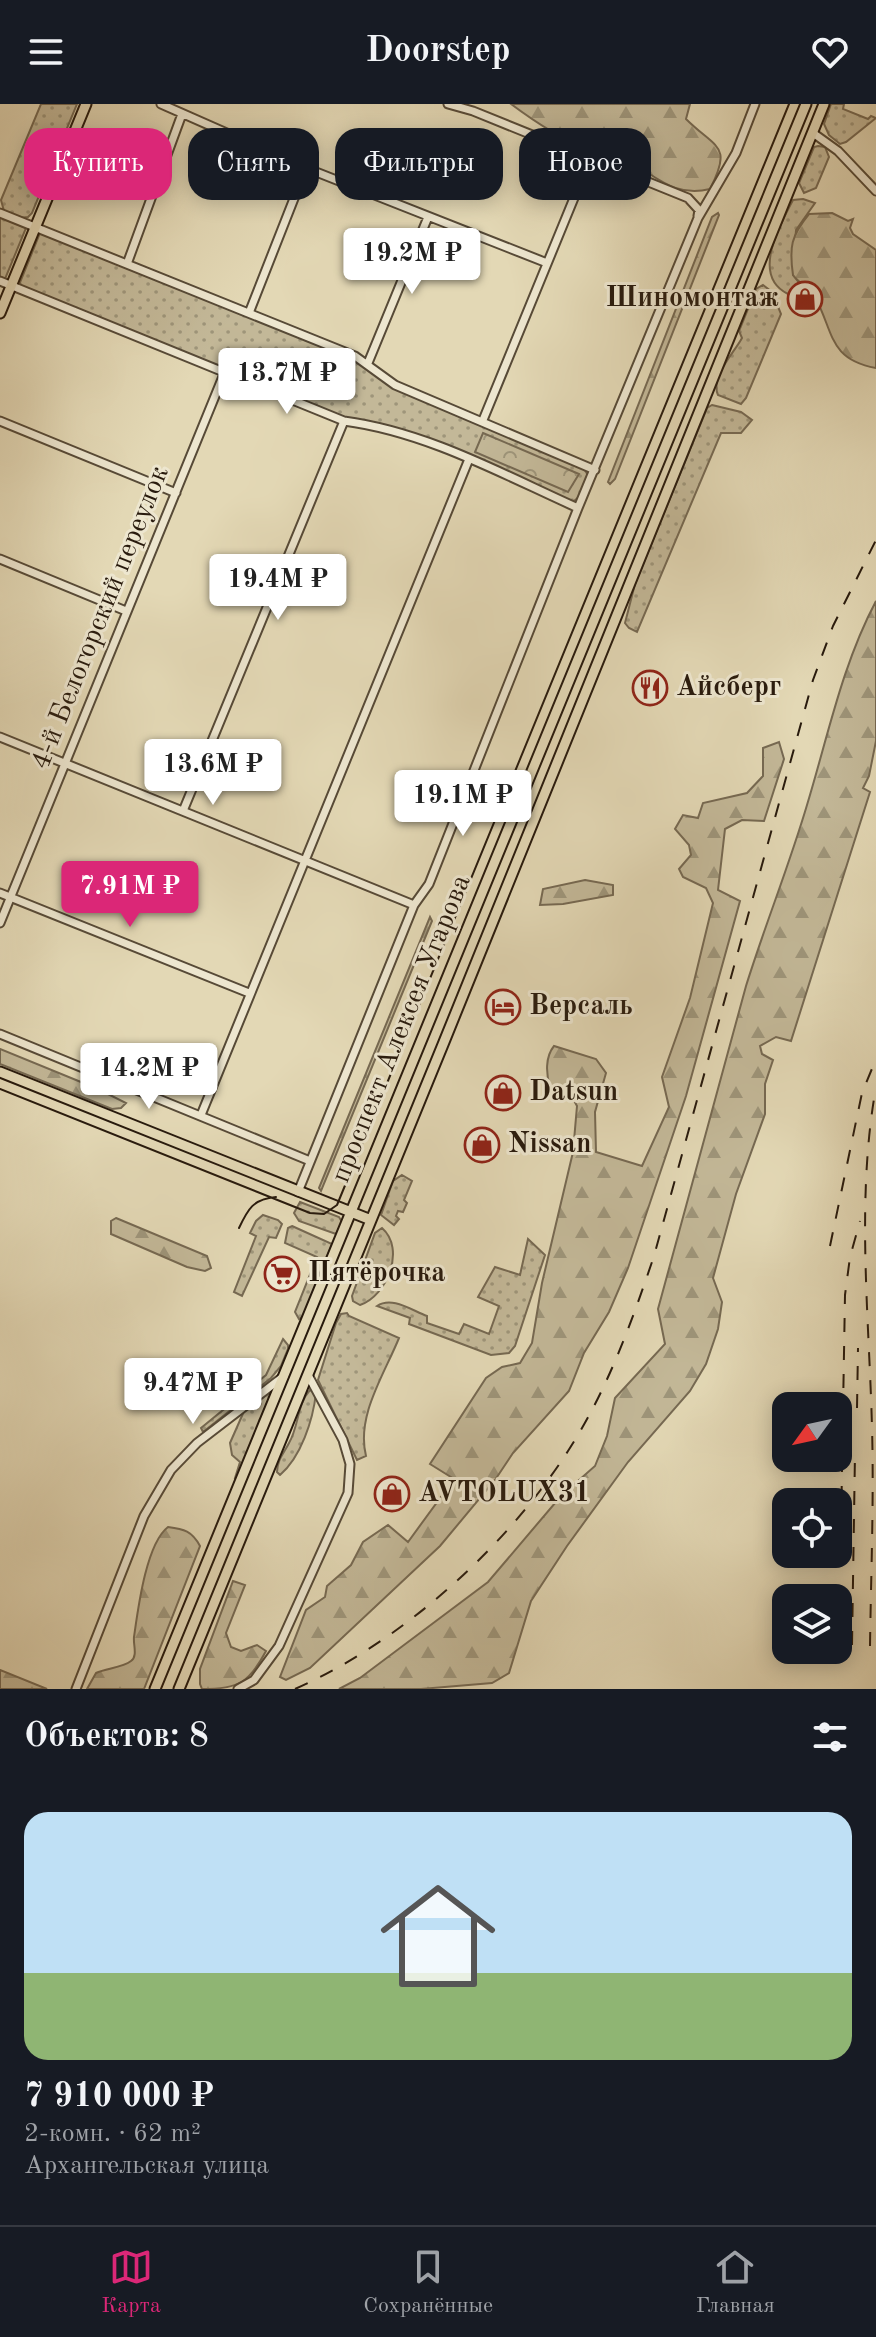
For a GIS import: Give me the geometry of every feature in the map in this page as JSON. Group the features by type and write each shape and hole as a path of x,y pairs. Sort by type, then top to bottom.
{"main road":[{"path":"0,313 86,104"},
{"name":"проспект Алексея Угарова","path":"155,1689 806,104"},
{"name":"проспект Алексея Угарова","path":"179,1687 824,104"},
{"path":"672,434 687,440"},
{"path":"0,1072 371,1220"}],"street":[{"path":"161,104 214,128"},
{"path":"448,104 519,130"},
{"path":"298,1192 414,905 429,884 578,508 698,218 736,153 755,104"},
{"path":"127,264 182,114"},
{"path":"813,133 838,151 876,191"},
{"path":"319,173 547,263"},
{"path":"651,183 688,198 699,210 698,218"},
{"path":"249,313 293,200"},
{"path":"483,420 573,200"},
{"path":"0,213 368,363 395,385 595,470"},
{"path":"368,363 428,217"},
{"path":"0,281 344,421 409,435 578,508"},
{"name":"4-й Белогорский переулок","path":"0,923 224,374"},
{"path":"0,421 176,493"},
{"path":"183,811 344,421"},
{"path":"201,1115 469,459"},
{"path":"0,559 126,611"},
{"path":"0,737 414,905"},
{"path":"0,893 249,993"},
{"path":"0,1034 310,1161"},
{"path":"79,1686 144,1516 171,1470 197,1443 259,1392 286,1375"},
{"path":"238,1689 254,1680 279,1646 348,1493 350,1464 343,1440 308,1375"}],"green space":[{"path":"41,104 77,104 67,128 31,128"},
{"path":"511,104 690,104 686,119 718,148 720,163 710,189 685,190 651,175 651,128 547,128"},
{"path":"831,104 844,104 843,109 868,119 871,116 876,118 840,144 829,135 824,124"},
{"path":"24,145 24,200 37,200 32,213 19,218 4,211 1,200"},
{"path":"814,147 825,147 829,157 816,188 804,193 799,183"},
{"path":"793,200 815,203 796,230 793,275 800,284 788,294 777,286 771,276 771,250"},
{"path":"718,213 615,479 610,484 608,482 712,217"},
{"path":"832,213 848,221 853,219 850,228 853,234 876,250 876,368 860,364 841,351 815,297 793,275 791,257 798,229 809,214"},
{"path":"0,217 26,228 5,279 0,277"},
{"path":"40,233 358,359 381,378 583,467 589,477 580,496 568,501 403,430 343,418 19,285"},
{"path":"763,285 772,292 781,314 741,404 718,395 717,381 742,338 739,331 756,289"},
{"path":"712,405 741,412 752,420 741,433 721,433 637,632 625,623 635,584 707,408"},
{"path":"483,433 579,474 568,492 475,452"},
{"path":"876,601 876,741 869,776 863,788 870,792 791,1041 776,1037 760,1046 762,1054 773,1060 765,1084 765,1114 736,1194 713,1278 722,1302 718,1329 706,1364 690,1391 628,1462 531,1601 509,1673 492,1683 421,1689 339,1689 360,1678 488,1582 561,1496 595,1466 607,1436 615,1398 665,1344 658,1309 746,986 800,828 845,675"},
{"path":"779,742 784,759 764,821 742,820 725,829 718,890 740,901 686,1096 628,1268 609,1312 584,1353 569,1391 513,1453 495,1480 440,1546 310,1668 286,1680 280,1677 306,1610 325,1597 327,1586 351,1565 363,1542 388,1525 408,1542 454,1479 430,1464 486,1378 502,1367 520,1363 532,1343 542,1283 573,1152 577,1106 572,1097 550,1087 547,1066 554,1046 596,1059 606,1073 595,1112 596,1152 642,1166 669,1107 662,1077 690,998 713,903 706,888 683,877 679,869 691,855 689,845 675,829 683,815 698,818 703,803 747,793 763,776 763,748"},
{"path":"585,880 613,885 613,895 540,905 543,889"},
{"path":"430,917 432,921 321,1191 319,1188"},
{"path":"0,1049 126,1103 121,1108 112,1109 0,1064"},
{"path":"402,1175 412,1181 404,1200 407,1203 403,1212 398,1211 396,1216 399,1219 394,1225 381,1215 393,1181"},
{"path":"300,1202 339,1217 342,1222 336,1234 299,1221 294,1213"},
{"path":"263,1215 282,1224 276,1238 269,1237 242,1296 234,1292 256,1236 250,1233"},
{"path":"116,1218 207,1256 211,1268 205,1271 187,1267 111,1234 111,1221"},
{"path":"292,1226 332,1244 304,1316 299,1319 295,1312 317,1257 285,1243 288,1228"},
{"path":"382,1228 392,1248 390,1271 378,1292 360,1305 353,1301 352,1296 375,1233"},
{"path":"528,1239 545,1255 515,1346 509,1353 491,1355 409,1324 410,1318 377,1306 389,1302 402,1305 427,1316 427,1323 459,1334 464,1324 489,1334 499,1306 478,1297 495,1267 520,1275"},
{"path":"347,1313 399,1338 368,1411 364,1441 366,1456 357,1460 318,1380 336,1323 341,1314"},
{"path":"283,1339 288,1349 281,1366 271,1378 203,1432 201,1428 266,1375"},
{"path":"310,1390 316,1393 309,1426 300,1448 280,1475 277,1472 278,1464"},
{"path":"265,1393 273,1394 238,1479 235,1478 240,1462 232,1455 230,1443 245,1409"},
{"path":"168,1527 187,1532 200,1546 144,1689 87,1689 96,1673 133,1659 144,1578 154,1547"},
{"path":"233,1581 245,1585 226,1633 231,1647 241,1651 257,1645 266,1651 242,1682 225,1688 202,1689 200,1669"},
{"path":"0,1670 47,1689 0,1689"}],"tram line":[{"path":"0,1089 310,1213 324,1214 337,1205 789,104"},
{"path":"239,1228 252,1206 276,1197"}],"railway":[{"path":"295,1689 374,1646 448,1589 482,1557 543,1487 595,1405 627,1332 654,1256 813,680 833,626 876,540"},
{"path":"830,1246 862,1093 876,1059"},
{"path":"870,1646 873,1454 865,1214 876,1087"},
{"path":"842,1488 845,1295 850,1257 860,1221"},
{"path":"857,1408 858,1348"},
{"path":"852,1645 855,1453"}],"place":[{"name":"Шиномонтаж","path":"805,299"},
{"name":"Айсберг","path":"650,688"},
{"name":"Версаль","path":"503,1007"},
{"name":"Datsun","path":"503,1093"},
{"name":"Nissan","path":"482,1145"},
{"name":"Пятёрочка","path":"282,1274"},
{"name":"AVTOLUX31","path":"392,1494"}]}
